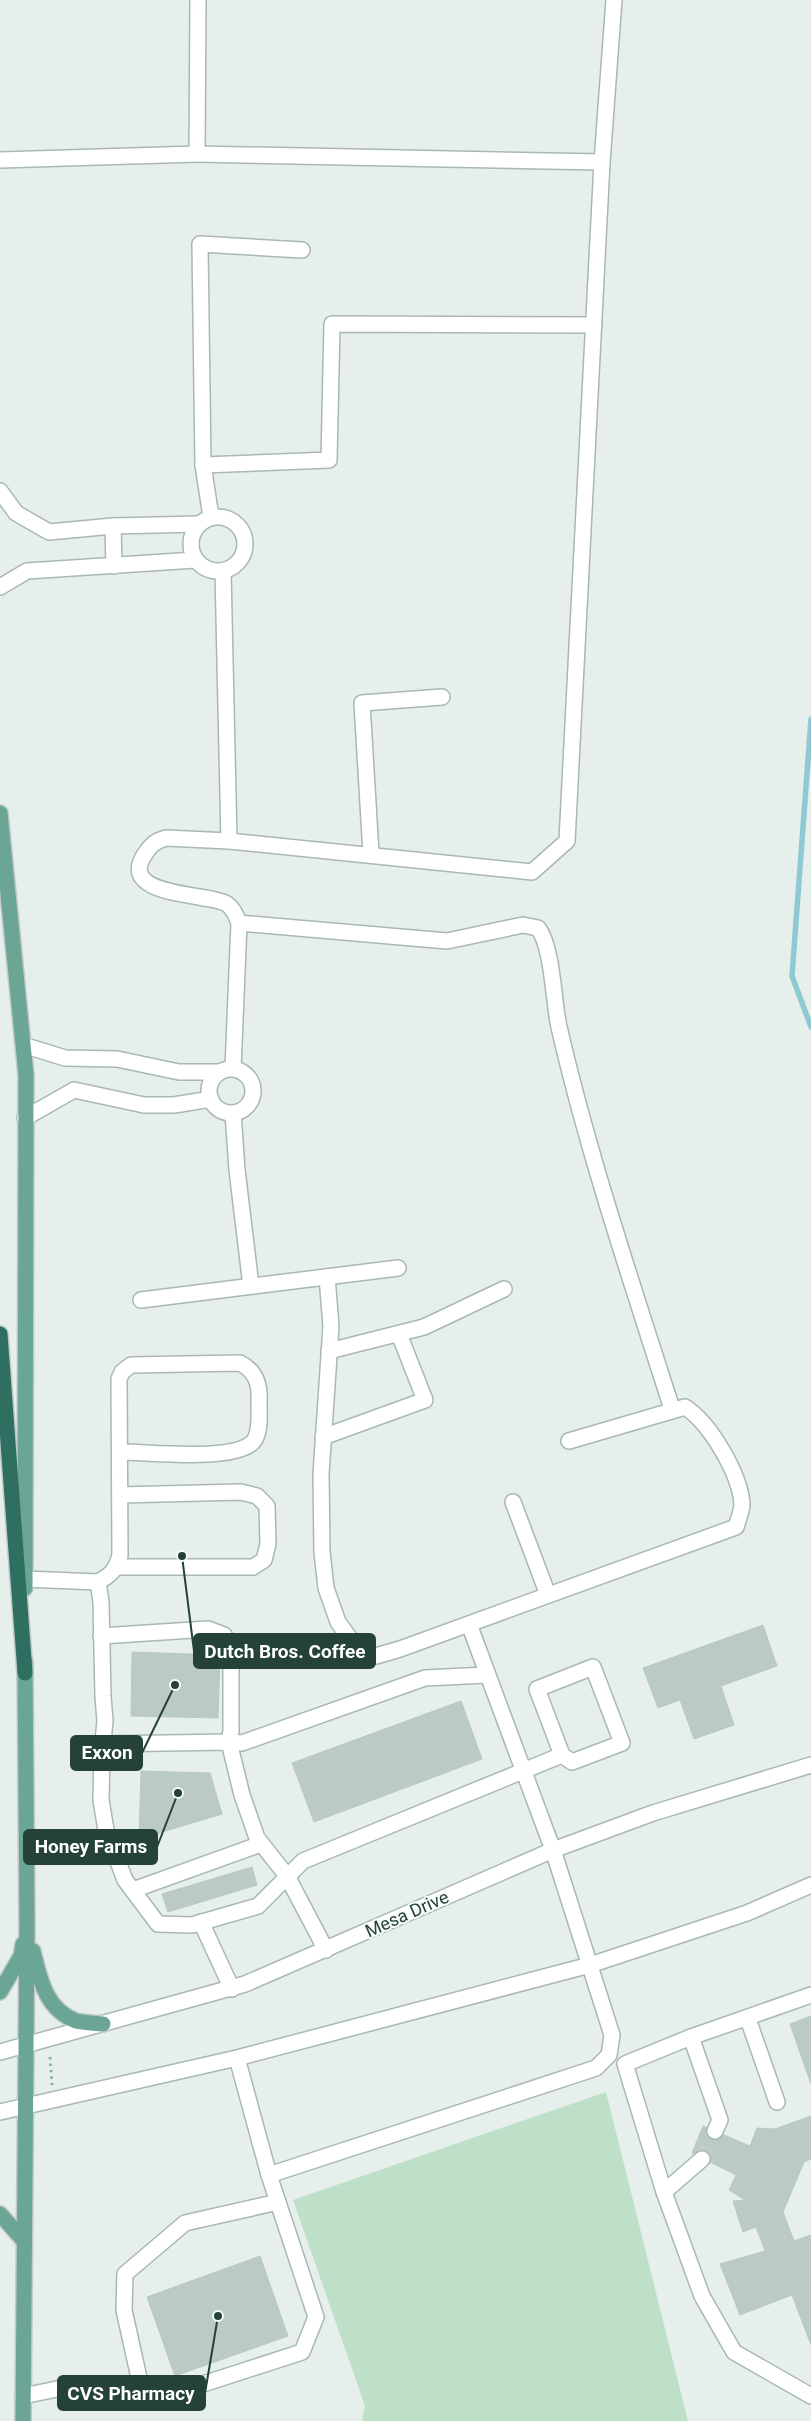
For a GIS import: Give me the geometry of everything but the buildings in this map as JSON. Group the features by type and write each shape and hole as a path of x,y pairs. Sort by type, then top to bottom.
{"highway":[{"path":"0,1334 24,1673"}],"main road":[{"path":"0,813 23,1045 26,1118 24,1673 28,1925 23,2421"},
{"path":"0,1992 21,1956 28,1925"},
{"path":"28,1925 40,1983 52,2005 76,2021 103,2024"},
{"path":"0,2214 24,2241"}],"street":[{"path":"197,154 198,0"},
{"path":"226,1070 239,923 235,913 226,903 159,890 144,878 140,869 140,861 156,841 166,838 229,841 371,854 532,872 568,841 602,162 614,0"},
{"path":"0,160 197,154 602,162"},
{"path":"0,491 16,513 49,532 205,521 224,517 233,521 244,535 244,554 239,562 223,571 208,570 195,560 192,553 191,538 205,521 200,244 302,250"},
{"path":"203,465 329,460 332,324 594,325"},
{"path":"113,526 114,566"},
{"path":"0,587 27,571 195,560"},
{"path":"223,571 229,841"},
{"path":"371,854 362,703 442,697"},
{"path":"239,923 447,942 523,924 538,928 546,938 556,1010 584,1130 672,1410"},
{"path":"23,1045 65,1058 117,1059 179,1072 226,1070 245,1073 250,1078 254,1090 253,1097 246,1108 233,1113 220,1110 211,1099 209,1087 214,1076 226,1070"},
{"path":"26,1118 74,1090 144,1105 174,1105 211,1099"},
{"path":"233,1113 237,1170 251,1286"},
{"path":"141,1300 398,1268"},
{"path":"328,1277 331,1326 321,1474 322,1552 326,1588 338,1622 359,1651 376,1656 548,1596 736,1527 742,1506 724,1454 707,1425 696,1414 685,1407 569,1441"},
{"path":"329,1351 424,1327 504,1289"},
{"path":"324,1438 426,1400 399,1334"},
{"path":"25,1579 98,1582 110,1575 117,1567 120,1555 121,1452 119,1380 122,1372 131,1365 240,1363 250,1368 256,1377 260,1391 258,1432 254,1441 242,1450 223,1454 121,1452"},
{"path":"117,1567 253,1567 264,1560 268,1544 267,1506 257,1496 241,1492 120,1495"},
{"path":"513,1502 548,1596"},
{"path":"98,1582 105,1721 101,1800 106,1830 124,1880 158,1924 192,1925 258,1906 303,1861 562,1755"},
{"path":"270,2175 596,2068 609,2055 612,2035 553,1850 469,1624"},
{"path":"101,1636 208,1629 224,1635 231,1648 231,1731 229,1742 242,1795 257,1838 287,1876 326,1950"},
{"path":"593,1666 622,1743 572,1762 562,1755 537,1689 593,1666"},
{"path":"103,1744 242,1743 425,1678 487,1675"},
{"name":"Mesa Drive","path":"0,2052 232,1989 326,1950 553,1850 652,1813 811,1764"},
{"path":"133,1890 262,1844"},
{"path":"0,2112 236,2058 590,1965 747,1913 811,1885"},
{"path":"201,1922 232,1989"},
{"path":"625,2064 691,2037 811,1995"},
{"path":"748,2018 777,2102"},
{"path":"691,2037 720,2120 715,2132"},
{"path":"609,2055 625,2064 664,2192 702,2296 734,2352 811,2396"},
{"path":"23,2396 81,2384 143,2396 200,2385 302,2352 316,2318 278,2202 236,2058"},
{"path":"664,2192 702,2159"},
{"path":"143,2396 124,2310 125,2274 185,2223 278,2202"}],"path":[{"path":"50,2057 53,2088"}],"green space":[{"path":"606,2092 688,2421 362,2421 365,2406 293,2200"}],"waterway":[{"path":"811,719 792,976 811,1027"}],"tunnel":[{"path":"702,2159 715,2131"}],"place":[{"name":"Dutch Bros. Coffee","path":"182,1556"},
{"name":"Exxon","path":"175,1685"},
{"name":"Honey Farms","path":"178,1793"},
{"name":"CVS Pharmacy","path":"218,2316"}]}
